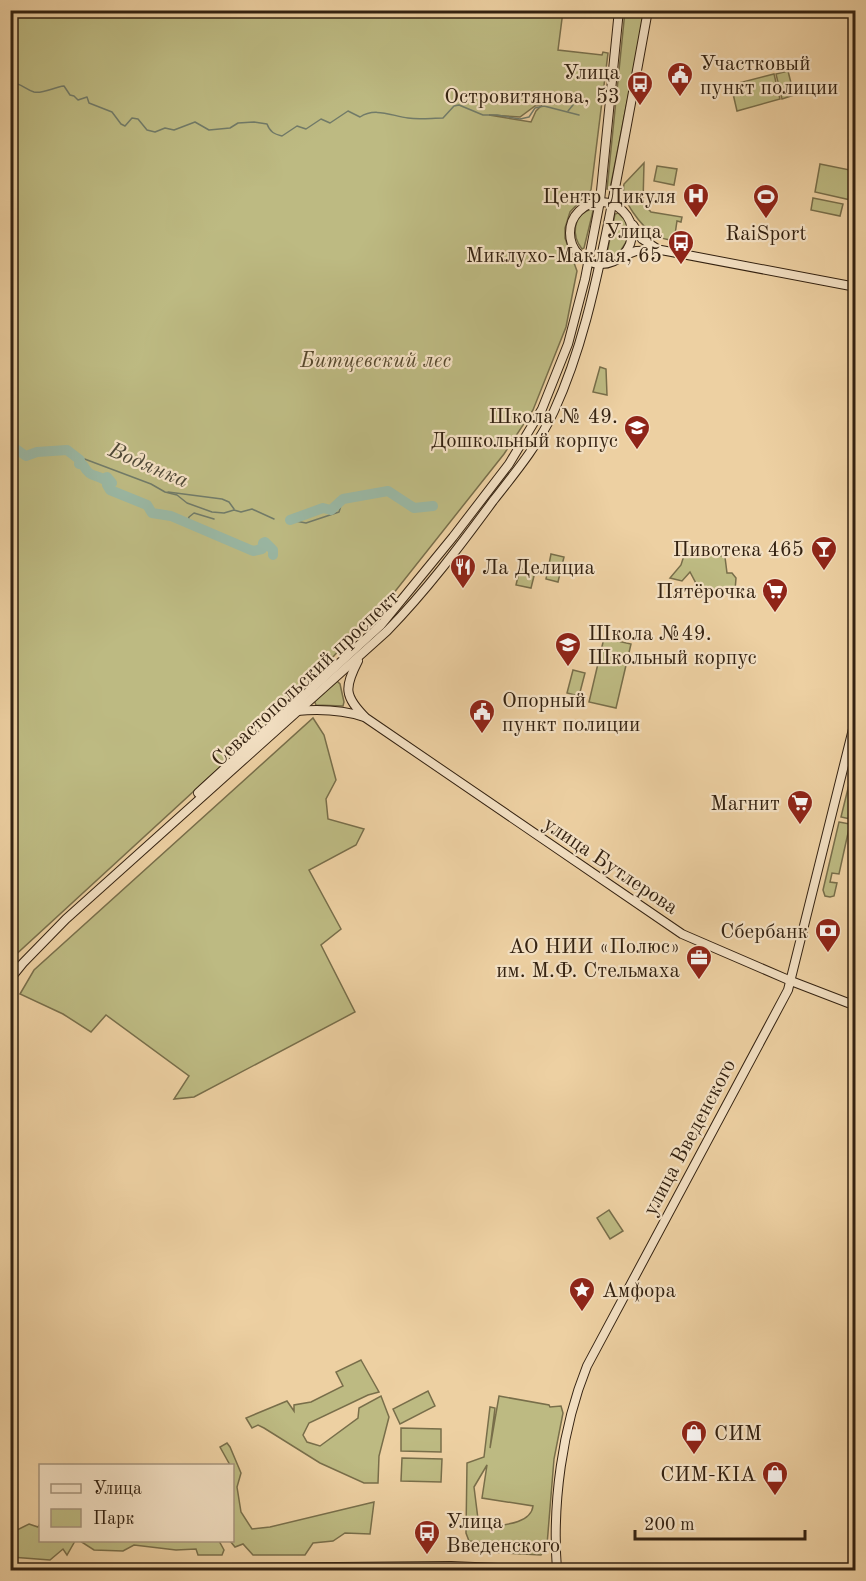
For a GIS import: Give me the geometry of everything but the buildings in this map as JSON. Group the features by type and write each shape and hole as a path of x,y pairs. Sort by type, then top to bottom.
{"main road":[{"name":"Севастопольский проспект","path":"10,971 39,938 358,647 402,600 509,464 538,417 554,383 568,344 588,263 600,201 619,10"},
{"name":"Севастопольский проспект","path":"10,980 51,933 387,632 462,543 539,437 553,414 579,346 600,265 648,10"},
{"path":"661,250 642,239 625,212 612,203 600,201 584,205 571,222 572,242 578,254 588,263 607,264 636,251 661,250 855,287"},
{"path":"620,257 631,240 629,219"},
{"name":"улица Бутлерова","path":"360,657 351,673 347,691 353,705 366,718 668,926 791,981 855,1005"},
{"name":"улица Бутлерова","path":"297,711 343,712 366,718"},
{"name":"улица Введенского","path":"557,1570 557,1518 562,1456 579,1385 587,1366 788,990 855,717"},
{"path":"10,1570 451,1566 543,1570"}],"green space":[{"name":"Битцевский лес","path":"11,10 563,11 558,50 602,55 603,52 608,53 591,190 570,212 565,228 565,238 577,271 566,327 533,410 504,454 374,618 340,649 304,690 11,959","holes":["542,105 531,122 489,115 520,117 535,106"]},
{"path":"625,11 645,11 610,189 607,189"},
{"path":"788,71 794,95 782,99 776,74"},
{"path":"774,74 780,99 737,111 731,85"},
{"path":"644,163 643,203 651,212 682,217 681,222 677,221 674,241 650,231 638,220 625,198 624,184"},
{"path":"820,164 855,171 855,201 815,192"},
{"path":"657,166 677,169 674,185 654,181"},
{"path":"813,198 843,204 840,216 811,210"},
{"path":"591,209 593,211 582,249 576,238 577,221 580,216"},
{"path":"618,213 627,222 628,239 618,255 606,258 615,214"},
{"path":"600,367 606,369 607,395 593,392"},
{"path":"687,546 725,557 727,573 732,573 736,578 735,591 698,587 690,572 682,581 670,578 681,565"},
{"path":"551,554 564,557 558,582 546,579"},
{"path":"520,568 535,572 531,588 516,585"},
{"path":"604,638 631,644 616,708 589,702"},
{"path":"573,670 585,673 579,696 567,693"},
{"path":"337,681 340,684 343,706 316,705 314,700"},
{"path":"313,718 324,735 336,780 326,799 328,819 364,829 356,845 309,870 341,929 321,945 355,1012 194,1097 174,1099 189,1076 106,1015 91,1032 63,1014 20,994 34,970"},
{"path":"855,760 855,820 841,817"},
{"path":"839,822 850,824 839,874 832,873 830,882 837,883 834,896 830,897 825,896 823,890"},
{"path":"609,1210 623,1231 610,1239 597,1218"},
{"path":"361,1360 379,1392 309,1423 303,1435 307,1442 320,1446 358,1418 359,1408 381,1396 389,1417 379,1456 378,1483 364,1483 320,1463 264,1428 258,1425 252,1428 246,1418 287,1401 294,1411 294,1405 311,1402 343,1386 336,1372"},
{"path":"428,1391 435,1406 400,1424 393,1409"},
{"path":"499,1396 550,1407 561,1406 563,1413 554,1459 547,1545 541,1555 469,1551 473,1547 498,1547 503,1544 469,1541 466,1533 467,1463 484,1457 490,1407 495,1408 490,1448","holes":["487,1465 482,1498 533,1506 527,1517 508,1524 487,1527 478,1519 474,1487"]},
{"path":"401,1428 441,1429 441,1452 401,1451"},
{"path":"227,1443 241,1473 237,1487 241,1512 252,1529 270,1527 374,1502 370,1534 345,1533 333,1541 313,1543 305,1555 253,1555 243,1544 235,1547 231,1542 234,1542 234,1464 229,1464 220,1447"},
{"path":"402,1458 442,1459 441,1482 401,1481"},
{"path":"29,1524 39,1526 39,1542 74,1542 67,1555 63,1549 50,1560 11,1557 11,1533"},
{"path":"82,1542 220,1542 224,1550 222,1555 198,1555 196,1549 176,1550 134,1545 123,1551 94,1550"}],"waterway":[{"path":"10,82 34,92 64,86 70,95 78,100 87,97 89,103 112,112 121,124 125,126 132,118 138,119 147,130 155,132 165,128 174,130 195,122 209,130 230,128 238,123 254,122 267,124 269,129 282,136 297,126 306,129 321,119 330,123 348,111 360,117 378,112 412,119 443,118 454,106 459,105 483,115 520,119 529,117 535,108 544,106 579,115"},
{"path":"568,111 573,105"},
{"path":"10,445 26,456 37,452 67,450 80,460 79,464 90,473 103,479 107,477 112,483 107,485 110,490 147,505 152,513 171,516 253,551 262,549 265,542 273,550 273,555"},
{"name":"Водянка","path":"74,455 151,484 165,492 177,495 187,503 212,512 224,513 234,510 241,512 252,509 274,519"},
{"name":"Водянка","path":"290,520 323,508 331,510 343,499 388,491 414,508 433,506"},
{"path":"168,492 222,499 229,502 234,509"},
{"path":"290,520 306,523 339,512 343,499"},
{"path":"187,523 189,517 194,513 214,519"}],"place":[{"name":"Участковый пункт полиции","path":"680,98"},
{"name":"Улица Островитянова, 53","path":"640,107"},
{"name":"Центр Дикуля","path":"696,219"},
{"name":"RaiSport","path":"766,220"},
{"name":"Улица Миклухо-Маклая, 65","path":"681,266"},
{"name":"Школа № 49. Дошкольный корпус","path":"637,451"},
{"name":"Пивотека 465","path":"824,572"},
{"name":"Ла Делициа","path":"463,590"},
{"name":"Пятёрочка","path":"775,614"},
{"name":"Школа №49. Школьный корпус","path":"568,668"},
{"name":"Опорный пункт полиции","path":"482,735"},
{"name":"Магнит","path":"800,826"},
{"name":"Сбербанк","path":"828,954"},
{"name":"АО НИИ «Полюс» им. М.Ф. Стельмаха","path":"699,981"},
{"name":"Амфора","path":"582,1313"},
{"name":"СИМ","path":"694,1456"},
{"name":"СИМ-KIA","path":"775,1497"},
{"name":"Улица Введенского","path":"427,1556"}]}
